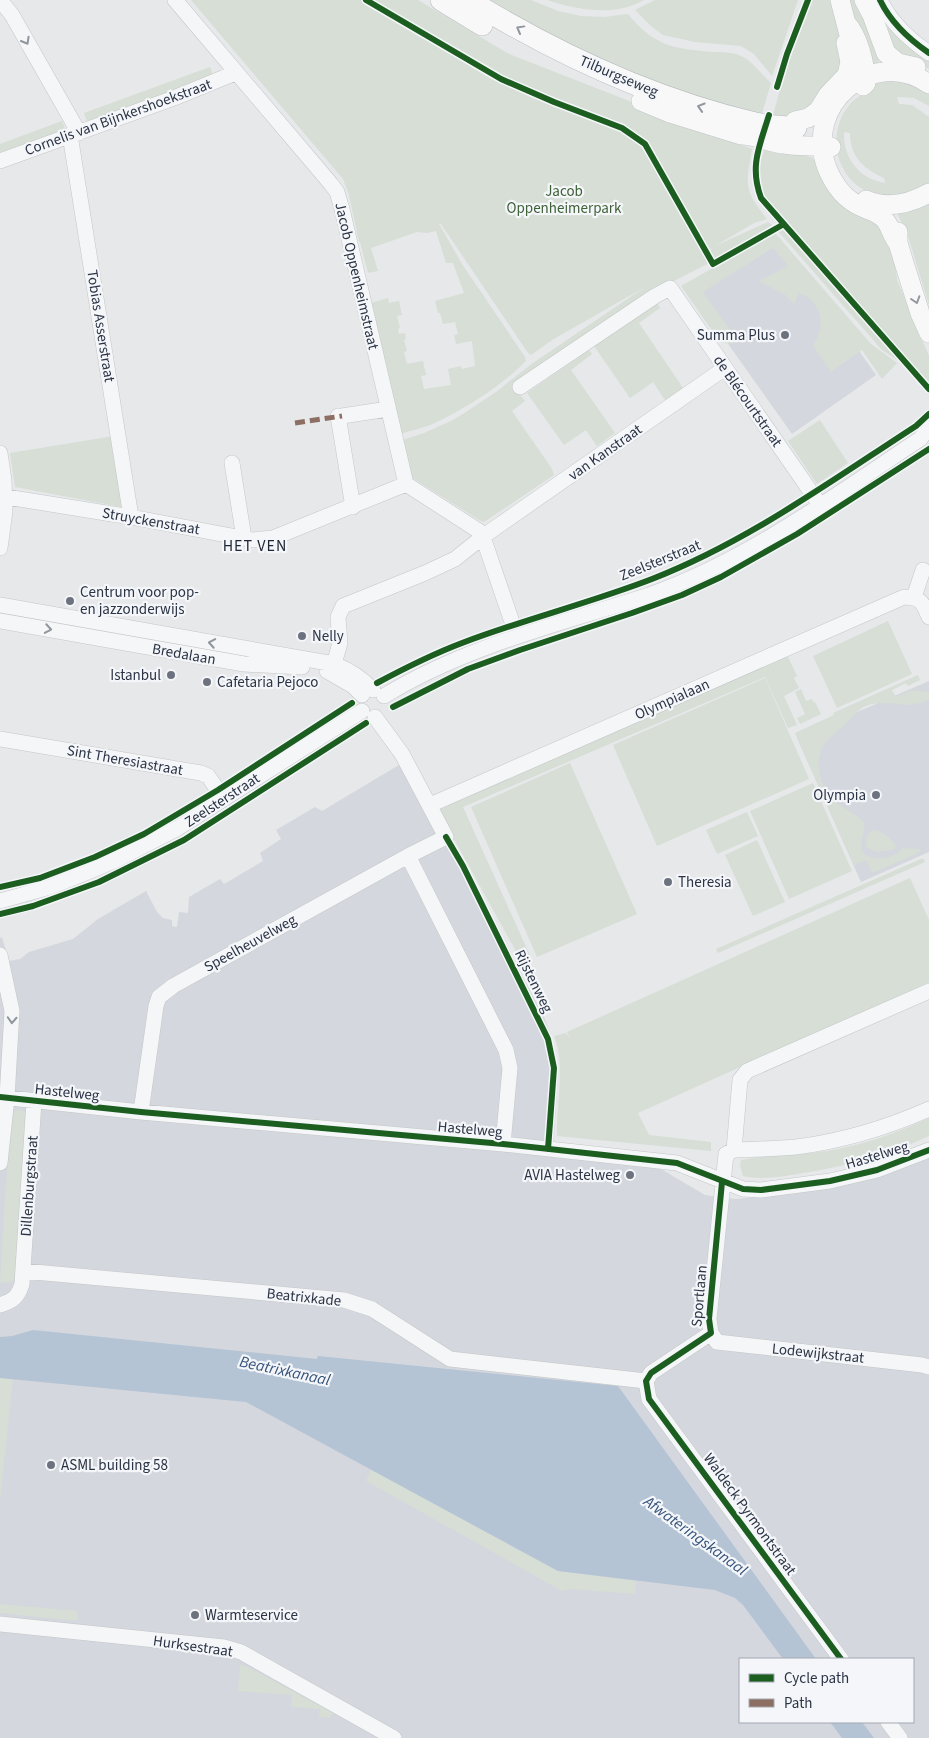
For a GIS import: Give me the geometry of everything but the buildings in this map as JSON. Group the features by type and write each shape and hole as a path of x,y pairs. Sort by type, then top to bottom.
{"highway":[{"name":"Tilburgseweg","path":"441,0 546,60 641,101"},
{"name":"Tilburgseweg","path":"468,0 553,47 674,99 761,124 802,122"}],"main road":[{"path":"840,0 857,61 858,74 864,85 846,99 836,114 825,149 829,173 840,191 852,202 883,211 929,193"},
{"path":"874,3 872,15 882,43 890,57 898,63 913,66 929,74"},
{"path":"874,3 867,17 888,72"},
{"path":"825,149 802,122 836,98 858,74 888,72 910,75 929,84"},
{"name":"Tilburgseweg","path":"641,101 670,113 741,135 749,135 770,142 825,149"},
{"path":"883,211 893,237 898,243 920,313 929,333"}],"street":[{"path":"0,0 12,15 74,134"},
{"name":"Jacob Oppenheimstraat","path":"175,0 336,192 342,209 406,484"},
{"path":"874,3 911,40 929,53"},
{"name":"Cornelis van Bijnkershoekstraat","path":"0,161 174,98 236,73"},
{"name":"Tobias Asserstraat","path":"74,134 132,517"},
{"name":"de Blécourtstraat","path":"520,387 655,296 670,288 820,505"},
{"name":"van Kanstraat","path":"485,535 725,368"},
{"path":"353,507 340,416 388,409"},
{"name":"Zeelsterstraat","path":"373,694 473,652 678,585 716,567 820,505 926,434"},
{"path":"0,453 2,497 5,511 0,548"},
{"path":"232,464 244,538"},
{"path":"406,484 485,535"},
{"name":"Struyckenstraat","path":"2,497 132,517 253,540 273,538 406,484"},
{"path":"334,664 340,643 338,617 343,606 398,585 455,559 485,535"},
{"path":"485,535 484,540 511,618"},
{"path":"923,570 914,597 923,603 929,616"},
{"name":"Olympialaan","path":"430,805 904,597 914,597"},
{"name":"Bredalaan","path":"0,605 329,672 353,686 373,694"},
{"name":"Bredalaan","path":"0,621 244,656 334,664 362,679 373,694"},
{"path":"373,713 387,703 373,694 359,704 373,713 396,735 402,754 430,805"},
{"name":"Zeelsterstraat","path":"0,901 50,887 116,860 178,828 224,799 373,713"},
{"name":"Sint Theresiastraat","path":"0,739 200,773 208,776 224,799"},
{"name":"Speelheuvelweg","path":"141,1112 156,1006 159,997 173,986 408,856 446,837 430,805"},
{"path":"408,856 506,1050 510,1068 503,1144"},
{"name":"Dillenburgstraat","path":"0,955 12,1011 3,1097 0,1162"},
{"name":"Sportlaan","path":"646,1381 651,1374 711,1333 709,1319 722,1182 730,1152 740,1080 747,1071 929,991"},
{"name":"Hastelweg","path":"3,1097 141,1112 503,1144 677,1163 742,1189 761,1190 830,1181 877,1170 929,1150"},
{"name":"Dillenburgstraat","path":"23,1271 34,1100"},
{"name":"Hastelweg","path":"730,1152 794,1147 827,1142 875,1130 929,1109"},
{"path":"0,1305 11,1302 18,1295 23,1271"},
{"name":"Beatrixkade","path":"23,1271 344,1300 372,1309 450,1359 646,1381"},
{"name":"Lodewijkstraat","path":"711,1333 717,1342 929,1367"},
{"name":"Waldeck Pyrmontstraat","path":"646,1381 649,1399 841,1658"},
{"name":"Hurksestraat","path":"0,1624 224,1647 241,1652 394,1738"},
{"path":"889,1723 900,1738"}],"shaded area":[{"name":"Summa Plus","path":"779,237 876,375 792,434 694,296"},
{"name":"Olympia","path":"929,681 929,852 861,882 797,738"},
{"path":"409,759 544,1017 552,1038 558,1077 553,1151 644,1159 705,1195 735,1199 799,1193 880,1177 929,1157 929,1738 0,1738 0,938 2,937 9,961 20,959 29,952 73,939 98,919 146,891 157,912 163,918 172,920 172,926 177,927 179,912 188,913 189,897 220,879 224,884 263,861 260,853 281,839 276,830 315,807 322,811"}],"green space":[{"name":"Jacob Oppenheimerpark","path":"191,0 418,0 509,54 752,149 748,171 748,186 754,201 767,219 754,223 715,246 768,222 772,225 715,260 710,250 712,248 704,252 709,263 666,285 515,387 525,401 512,411 552,469 554,475 484,522 411,477 403,440 424,433 466,412 496,392 533,363 645,287 552,340 531,355 441,224 439,224 462,264 526,361 483,396 431,425 401,434 371,303 388,298 389,303 399,301 402,315 397,316 400,328 398,329 399,334 405,333 406,339 404,340 407,351 404,352 407,364 423,361 426,375 421,376 424,389 451,385 448,369 461,366 462,369 475,366 472,341 456,344 454,335 458,334 455,322 443,324 435,301 464,293 453,263 446,263 436,231 427,233 417,232 371,248 378,271 368,273 349,195 343,179"},
{"path":"481,0 531,0 558,11 581,16 604,17 628,14 647,33 666,44 687,49 739,55 747,59 771,83 761,117 633,76"},
{"path":"547,0 644,0 621,9 596,10 571,7"},
{"path":"655,0 798,0 772,76 754,54 741,46 695,42 663,35 635,10"},
{"path":"811,0 832,0 846,61 825,92 799,116 772,119 787,64"},
{"path":"848,0 858,0 880,66 868,70"},
{"path":"889,22 913,50 929,61 929,69 902,58 886,39"},
{"path":"210,67 213,76 87,122 84,113"},
{"path":"894,78 929,92 929,106 914,98 897,97 899,104 912,105 929,117 929,184 889,199 861,188 851,179 843,168 836,142 838,128 843,115 851,103 862,94 874,89 872,80","holes":["844,132 850,133 852,149 855,155 870,171 884,178 885,183 867,177 854,166 844,141"]},
{"path":"62,121 66,131 0,156 0,144"},
{"path":"764,149 811,157 876,220 894,254 897,280 929,356 929,384 768,201 761,189 758,177 760,176 760,164"},
{"path":"929,198 929,305 908,236 896,211"},
{"path":"780,228 785,230 905,365 882,350 777,230"},
{"path":"775,233 871,344 897,363 882,379 862,350 831,372 813,346 820,323 818,309 807,297 799,293 794,304 785,295 758,281 788,266 773,248 703,292 737,340 732,344 720,342 681,286"},
{"path":"657,303 660,308 639,323 683,388 665,400 653,382 630,398 594,346"},
{"path":"589,350 592,354 571,370 615,433 597,446 586,430 564,445 527,393"},
{"path":"820,420 848,463 817,484 788,441"},
{"path":"114,436 127,508 15,487 10,453"},
{"path":"888,621 912,674 837,708 813,656"},
{"path":"787,655 797,676 794,678 799,688 784,696 797,725 788,728 765,677 463,807 532,960 523,964 438,810"},
{"path":"918,675 920,680 908,686 906,683 892,690 896,697 912,690 929,692 929,700 910,705 882,703 863,707 825,743 819,758 822,782 830,796 839,805 864,822 865,827 861,844 863,854 868,857 888,857 903,848 919,849 921,852 872,873 866,860 854,865 795,733 834,715 833,713"},
{"path":"765,678 809,779 657,846 613,745"},
{"path":"801,689 806,701 812,699 821,714 800,724 797,718 805,714 795,692"},
{"path":"570,763 637,914 537,957 471,807"},
{"path":"813,783 852,871 789,899 750,811"},
{"path":"747,812 758,836 717,854 706,830"},
{"path":"873,830 879,831 888,837 896,845 895,849 877,852 867,848 866,838"},
{"path":"757,840 785,902 753,916 725,855"},
{"path":"923,858 925,862 718,953 716,949"},
{"path":"910,878 929,920 929,982 638,1113 649,1135 711,1142 711,1151 557,1136 560,1072 558,1047 554,1036 566,1033 570,1039 567,1032"},
{"path":"17,1110 22,1110 25,1113 16,1278 11,1282 0,1283 5,1194 13,1113"},
{"path":"929,1118 929,1136 881,1155 847,1164 763,1178 743,1176 740,1166 741,1160 826,1151 852,1146 892,1134"},
{"path":"0,1378 13,1379 0,1501"},
{"path":"371,1469 558,1571 636,1581 635,1594 569,1589 562,1591 366,1481"},
{"path":"0,1604 78,1611 77,1621 0,1613"},
{"path":"240,1665 246,1666 333,1713 330,1718 319,1717 320,1709 291,1707 292,1695 238,1691"}],"water":[{"path":"33,1330 317,1359 318,1356 618,1386 815,1658 782,1658 743,1605 735,1598 715,1590 558,1571 246,1402 0,1378 0,1337 12,1336"},
{"path":"831,1723 863,1723 874,1738 842,1738"}],"marked path":[{"path":"295,423 342,416"}],"cycle path":[{"path":"366,0 501,79 622,128 645,144 713,264 784,224"},
{"path":"777,87 787,54 808,0"},
{"path":"880,0 901,30 929,53"},
{"path":"769,115 759,146 756,166 756,176 761,198 929,389"},
{"path":"377,683 419,661 462,643 629,588 687,564 755,529 788,509 916,426 929,414"},
{"path":"393,707 468,669 682,595 721,577 797,534 929,449"},
{"path":"0,887 40,878 95,857 144,834 218,790 352,703"},
{"path":"0,914 33,906 99,882 184,840 366,723"},
{"name":"Rijstenweg","path":"446,837 463,866 548,1039 554,1068 548,1149"},
{"path":"0,1097 141,1112 503,1144 677,1163 743,1189 761,1190 830,1181 877,1170 929,1150"},
{"path":"722,1182 709,1319 711,1333 651,1373 646,1381 649,1399 840,1658"}],"place":[{"name":"Summa Plus","path":"785,335"},
{"name":"Centrum voor pop- en jazzonderwijs","path":"70,601"},
{"name":"Nelly","path":"302,636"},
{"name":"Istanbul","path":"171,675"},
{"name":"Cafetaria Pejoco","path":"207,682"},
{"name":"Olympia","path":"876,795"},
{"name":"Theresia","path":"668,882"},
{"name":"AVIA Hastelweg","path":"630,1175"},
{"name":"ASML building 58","path":"51,1465"},
{"name":"Warmteservice","path":"195,1615"}],"district":[{"name":"HET VEN","path":"255,545"}],"water label":[{"name":"Beatrixkanaal","path":"285,1370"},
{"name":"Afwateringskanaal","path":"696,1535"}]}
